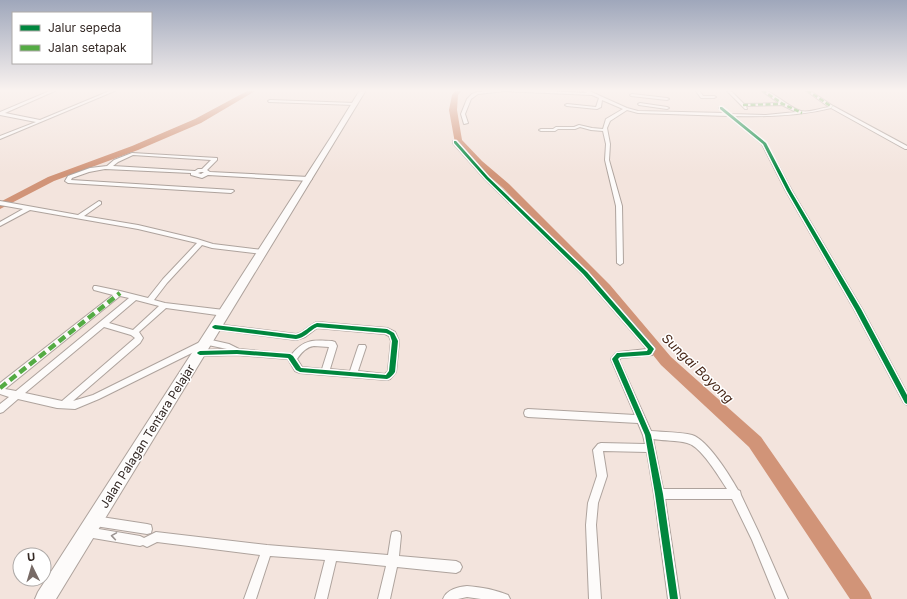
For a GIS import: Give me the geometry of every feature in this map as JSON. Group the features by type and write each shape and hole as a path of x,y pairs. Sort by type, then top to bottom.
{"main road":[{"name":"Jalan Palagan Tentara Pelajar","path":"46,599 215,327 336,137 345,118"}],"street":[{"path":"20,118 40,121"},
{"path":"0,138 47,118"},
{"path":"464,118 466,123"},
{"path":"611,118 608,120 605,130 608,144 607,160 619,206 620,263"},
{"path":"734,118 764,143 789,191 858,308 907,401"},
{"path":"851,118 907,148"},
{"path":"541,130 555,130 559,126 574,128 579,126 605,130"},
{"path":"454,142 487,178 585,273 651,349 649,353 619,355 615,358 648,435 659,494 674,599"},
{"path":"108,167 116,161 132,154 215,159 205,172 192,180 68,181 70,177 81,172 94,168 108,167 192,180 231,191"},
{"path":"205,172 309,179"},
{"path":"0,203 138,227 212,246 263,252"},
{"path":"79,217 99,203"},
{"path":"0,224 29,208"},
{"path":"150,301 165,281 201,242"},
{"path":"96,288 165,305 224,313"},
{"path":"0,390 120,293"},
{"path":"0,410 134,298"},
{"path":"134,333 165,305"},
{"path":"64,404 137,342 139,338 138,335 134,333 103,324"},
{"path":"203,347 237,352 290,356 296,367 300,370 387,377 392,372 394,341 392,334 386,331 317,325 311,327 303,336 296,337 215,327"},
{"path":"292,358 303,346 332,344 333,346 325,372"},
{"path":"0,390 17,396 75,405 96,397 203,347 229,347 237,352"},
{"path":"353,374 362,347"},
{"path":"528,413 641,419"},
{"path":"648,435 691,439 696,442 714,462 736,494 782,599"},
{"path":"595,599 591,525 593,503 602,476 598,450 602,448 650,448"},
{"path":"659,494 736,494"},
{"path":"94,520 149,535"},
{"path":"87,532 149,535 267,550 456,567"},
{"path":"384,599 393,561 396,536"},
{"path":"250,599 267,550"},
{"path":"321,599 332,555"},
{"path":"449,599 454,593 469,591 504,599"}],"waterway":[{"path":"0,206 51,179 135,148 204,118"},
{"name":"Sungai Boyong","path":"454,118 458,141 479,163 506,186 606,288 666,361 755,442 862,599"}],"marked path":[{"path":"0,388 120,293"}],"cycle path":[{"path":"733,118 764,143 789,191 858,309 907,401"},
{"path":"455,142 487,178 585,273 651,349 649,353 619,355 615,359 648,435 659,494 674,599"},
{"path":"200,353 237,352 290,356 300,370 387,377 392,372 395,341 392,334 387,331 317,325 299,337 296,337 215,327"}]}
